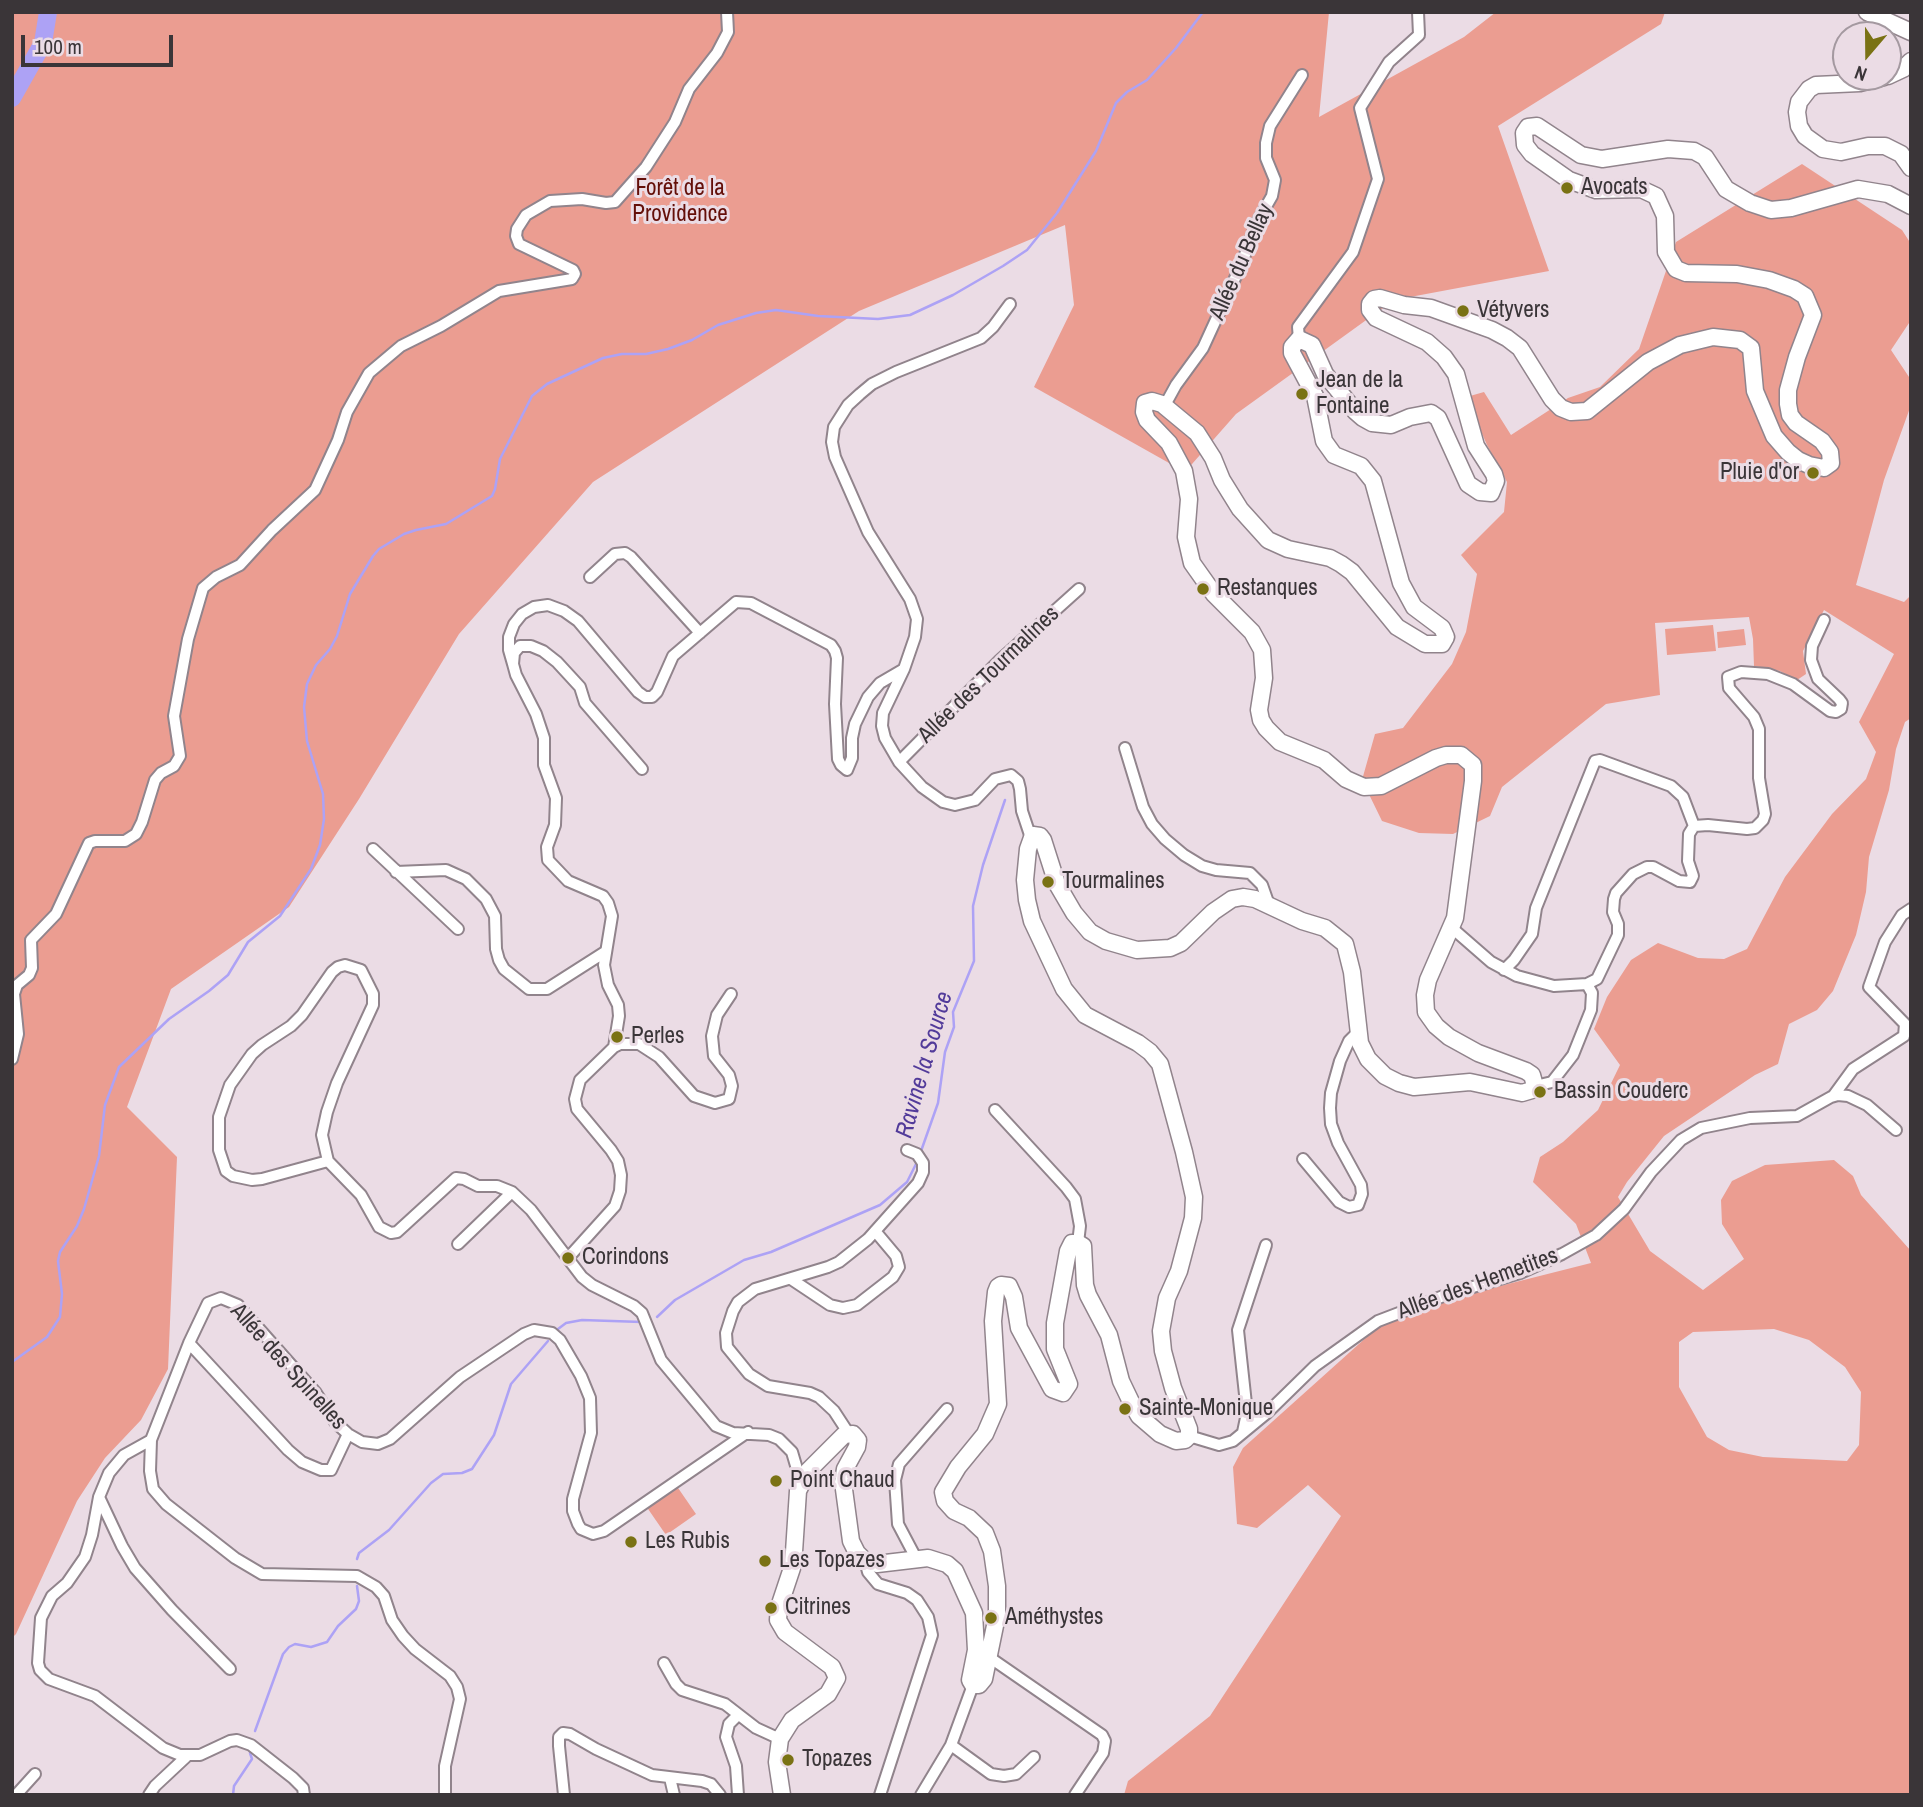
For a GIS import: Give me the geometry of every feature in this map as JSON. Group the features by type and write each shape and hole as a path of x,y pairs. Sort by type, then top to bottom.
{"main road":[{"path":"1867,12 1911,32"},
{"path":"1832,84 1816,85 1809,89 1799,102 1799,126 1805,136 1822,149 1841,152 1868,146 1885,146 1901,154 1911,168"},
{"path":"782,1795 777,1762 780,1739 792,1720 828,1694 837,1678 832,1667 785,1632 778,1620 779,1607 792,1568 796,1502 804,1477 838,1439 849,1434 856,1436 858,1447 845,1469 844,1497 851,1541 857,1553 865,1561 888,1564 928,1558 947,1564 960,1580 974,1613 976,1650 970,1680 973,1685 979,1685 984,1679 994,1637 997,1600 990,1541 978,1525 950,1507 943,1492 949,1479 985,1434 998,1404 993,1321 996,1292 1001,1285 1009,1286 1012,1292 1019,1328 1052,1388 1063,1393 1069,1384 1058,1362 1054,1337 1068,1251 1072,1243 1083,1246 1088,1295 1109,1335 1121,1381 1132,1404 1139,1416 1160,1434 1176,1441 1185,1440 1189,1436 1163,1351 1161,1331 1167,1298 1179,1271 1193,1218 1194,1197 1184,1152 1160,1064 1139,1043 1085,1015 1064,989 1032,921 1027,900 1025,880 1031,838 1036,834 1043,840 1057,884 1081,923 1105,941 1137,950 1170,948 1181,943 1213,912 1233,899 1255,899 1302,921 1325,928 1345,944 1355,993 1357,1032 1368,1059 1385,1076 1414,1087 1460,1081 1522,1093 1535,1086 1535,1081 1527,1071 1478,1053 1450,1037 1436,1026 1426,1012 1428,980 1452,928 1457,906 1473,765 1461,755 1446,755 1381,786 1364,787 1346,779 1324,760 1280,742 1266,728 1261,720 1264,658 1258,641 1214,594 1189,555 1185,528 1189,499 1184,471 1174,450 1147,420 1144,407 1148,401 1165,405 1197,433 1240,509 1259,532 1288,550 1330,558 1341,564 1352,572 1397,627 1425,644 1442,644 1445,641 1444,632 1414,607 1401,583 1373,481 1361,466 1334,455 1324,441 1315,396 1292,353 1292,347 1299,339 1312,345 1325,373 1355,411 1372,423 1391,425 1432,412 1438,418 1468,484 1480,492 1491,493 1496,481 1476,446 1456,374 1444,357 1427,342 1376,317 1370,310 1374,299 1443,312 1507,338 1520,348 1552,399 1560,408 1570,412 1587,411 1648,362 1680,345 1713,337 1740,340 1751,348 1755,391 1774,436 1798,460 1809,466 1824,468 1831,463 1830,452 1822,441 1796,423 1790,415 1788,404 1788,390 1813,315 1805,296 1769,280 1737,274 1686,273 1676,269 1666,252 1665,216 1656,195 1641,189 1596,190 1569,180 1532,153 1525,145 1524,133 1528,127 1537,126 1581,155 1602,159 1668,149 1693,151 1705,157 1726,189 1750,203 1772,210 1791,208 1858,189 1888,194 1911,206"}],"street":[{"path":"12,1059 18,1034 14,994 17,985 29,975 32,968 32,940 56,914 89,844 95,841 125,841 136,834 155,780 174,766 180,756 174,716 188,639 203,588 216,577 240,565 272,530 315,490 338,440 347,412 369,373 401,346 441,326 499,291 572,279 575,274 573,270 519,244 517,229 526,215 550,201 582,198 615,202 646,167 675,122 689,89 717,53 728,32 727,12"},
{"path":"1299,339 1298,327 1353,252 1378,179 1360,108 1389,62 1419,35 1418,12"},
{"name":"Allée du Bellay","path":"1165,405 1203,348 1256,224 1272,195 1275,180 1265,158 1270,126 1302,75"},
{"name":"Allée des Tourmalines","path":"1010,304 981,338 872,384 848,405 832,435 835,457 868,532 915,609 917,628 904,669 883,713 885,738 899,762 922,787 943,802 955,805 975,800 996,779 1011,775 1020,789 1022,811 1031,838"},
{"path":"590,577 615,554 625,553 700,633"},
{"name":"Allée des Tourmalines","path":"899,762 1000,660 1079,589"},
{"path":"568,1258 615,1206 620,1191 618,1161 582,1117 575,1099 580,1080 614,1047 619,1029 619,1012 608,985 604,965 612,916 603,896 568,881 548,860 547,847 555,825 556,798 544,765 544,738 513,664 509,643 514,625 522,614 534,607 548,605 564,611 578,621 638,692 645,697 652,697 657,692 673,656 736,601 743,600 831,645 837,658 835,704 838,759 843,768 847,769 852,758 855,724 868,696 880,683 904,669"},
{"path":"1452,928 1504,970 1536,982 1554,986 1587,984 1600,975 1617,941 1619,929 1613,912 1614,899 1633,874 1653,867 1679,881 1692,881 1688,862 1689,834 1695,826 1755,828 1760,825 1765,814 1759,778 1759,729 1754,717 1729,688 1727,682 1731,674 1755,672 1781,678 1824,708 1836,712 1841,709 1842,703 1818,679 1811,660 1812,646 1824,620"},
{"path":"513,664 514,653 520,646 525,645 543,651 557,662 580,687 586,703 642,769"},
{"path":"1125,748 1143,807 1152,824 1165,839 1202,866 1250,873 1262,886 1269,905"},
{"path":"1504,970 1532,934 1536,908 1595,761 1600,760 1671,786 1683,797 1695,826"},
{"path":"373,849 458,929"},
{"path":"396,872 446,870 466,879 486,899 495,916 499,960 504,968 529,989 547,989 605,952"},
{"path":"1834,1095 1853,1069 1904,1036 1905,1024 1869,987 1885,942 1902,915 1911,909"},
{"path":"328,1161 262,1179 251,1180 233,1176 226,1171 219,1150 219,1116 230,1085 252,1054 291,1026 302,1015 332,972 345,965 361,970 373,994 373,1005 350,1053 327,1112 322,1135 328,1161 361,1195 379,1227 391,1233 401,1229 456,1178 478,1186 497,1186 512,1192 531,1210 573,1267 592,1285 634,1306 642,1313 661,1360 716,1426 726,1431 769,1435 779,1439 792,1452 797,1469 804,1477"},
{"path":"1535,1086 1552,1082 1573,1055 1591,1010 1592,993 1587,984"},
{"path":"614,1047 639,1044 659,1057 694,1096 704,1101 723,1103 729,1099 732,1086 729,1075 714,1056 712,1036 717,1015 731,994"},
{"path":"1303,1159 1339,1202 1349,1207 1358,1205 1362,1194 1361,1185 1338,1143 1331,1124 1330,1108 1331,1093 1340,1061 1349,1041 1357,1032"},
{"path":"1834,1095 1848,1096 1867,1105 1896,1130"},
{"name":"Allée des Hemetites","path":"1189,1436 1219,1445 1233,1441 1267,1413 1315,1366 1378,1321 1446,1294 1520,1273 1595,1235 1624,1209 1651,1172 1681,1140 1701,1128 1737,1120 1797,1116 1834,1095"},
{"path":"995,1110 1075,1199 1079,1219 1078,1243"},
{"path":"849,1434 834,1411 819,1397 810,1393 775,1388 760,1382 749,1374 725,1343 738,1302 755,1289 815,1273 839,1262 875,1231 910,1193 923,1172 923,1163 917,1154 907,1150"},
{"path":"458,1244 512,1192"},
{"path":"791,1279 830,1305 843,1308 857,1305 893,1278 899,1267 896,1256 875,1231"},
{"path":"1243,1432 1247,1413 1238,1330 1266,1245"},
{"name":"Allée des Spinelles","path":"445,1795 445,1766 460,1699 457,1687 450,1676 402,1636 384,1596 357,1576 262,1574 235,1558 166,1504 153,1489 150,1480 151,1440 189,1343 208,1303 221,1298 237,1305 316,1393 335,1422 362,1442 378,1444 390,1440 460,1377 524,1334 543,1330 561,1340 590,1398 591,1433 573,1499 575,1519 587,1532 604,1531 748,1432"},
{"path":"189,1343 302,1462 321,1470 331,1470 348,1434"},
{"path":"917,1560 898,1524 895,1480 899,1464 947,1409"},
{"path":"151,1440 115,1462 99,1497 85,1557 67,1583 52,1597 41,1618 38,1663 40,1670 49,1679 95,1696 163,1748 186,1757 200,1755 230,1741 244,1742 293,1778 303,1788 304,1795"},
{"path":"99,1497 135,1568 230,1669"},
{"path":"865,1561 868,1572 878,1584 916,1600 928,1617 932,1636 880,1795"},
{"path":"989,1657 1102,1735 1105,1741 1103,1753 1075,1795"},
{"path":"664,1663 682,1690 720,1702 756,1728 780,1739"},
{"path":"921,1795 951,1745 973,1685"},
{"path":"738,1715 729,1724 726,1737 736,1766 738,1795"},
{"path":"564,1795 559,1746 559,1737 563,1732 639,1769 670,1778 702,1780 711,1784 720,1795"},
{"path":"951,1745 991,1774 1004,1776 1016,1774 1034,1757"},
{"path":"149,1795 186,1757"},
{"path":"21,1793 35,1774"},
{"path":"670,1778 674,1795"}],"green space":[{"name":"Forêt de la Providence","path":"12,12 1329,12 1319,117 1464,37 1496,12 1665,12 1661,24 1498,126 1549,271 1394,300 1236,414 1185,472 1034,387 1074,305 1065,225 859,311 593,482 459,634 359,799 289,907 171,989 127,1107 177,1157 168,1369 141,1420 105,1458 77,1501 12,1638"},
{"path":"1802,164 1902,230 1911,244 1911,320 1891,350 1911,380 1911,405 1884,480 1856,585 1904,602 1911,595 1911,718 1905,722 1896,749 1889,790 1869,857 1866,892 1856,935 1833,991 1817,1010 1789,1024 1778,1064 1755,1075 1664,1136 1618,1197 1650,1251 1703,1290 1744,1259 1722,1224 1721,1200 1732,1181 1765,1165 1834,1160 1853,1176 1861,1195 1911,1251 1911,1795 1124,1795 1128,1781 1210,1716 1341,1516 1308,1485 1257,1528 1237,1524 1233,1467 1243,1448 1379,1326 1417,1307 1591,1263 1576,1224 1533,1182 1540,1157 1563,1142 1598,1110 1620,1065 1594,1029 1607,997 1631,960 1658,943 1698,958 1724,959 1747,949 1785,877 1832,814 1866,779 1876,752 1859,722 1894,654 1824,610 1803,651 1806,674 1797,680 1780,671 1754,666 1749,617 1655,623 1660,695 1606,704 1502,787 1490,816 1453,834 1419,833 1382,821 1362,780 1375,734 1403,728 1452,664 1466,632 1477,574 1461,555 1504,512 1507,482 1471,408 1470,396 1484,392 1511,435 1568,398 1600,387 1639,349 1676,242","holes":["1774,1329 1809,1340 1845,1367 1861,1392 1859,1445 1847,1461 1763,1457 1729,1450 1707,1437 1679,1387 1679,1342 1693,1332"]},
{"path":"1713,625 1716,651 1667,655 1665,629"},
{"path":"1744,629 1746,645 1718,648 1717,632"},
{"path":"676,1485 696,1514 666,1535 646,1506"}],"waterway":[{"path":"12,98 43,43 48,12"},
{"path":"12,1362 47,1337 60,1317 60,1252 77,1226 84,1209 99,1156 105,1105 119,1067 169,1019 228,975 248,942 280,916 311,869 320,845 324,819 323,794 307,741 304,707 307,684 316,665 337,636 350,594 379,549 404,534 446,524 492,496 500,459 532,396 547,384 603,358 668,349 692,340 718,325 756,313 776,310 818,316 878,319 910,315 953,295 1003,266 1027,250 1057,213 1096,151 1116,103 1127,92 1147,80 1203,12"},
{"name":"Ravine la Source","path":"920,1154 938,1103 945,1052 954,1027 953,1012 974,961 973,906 983,865 1005,800"},
{"name":"Ravine la Source","path":"657,1317 675,1300 744,1260 771,1252 880,1205 907,1182 918,1160"},
{"name":"Ravine la Source","path":"558,1329 566,1323 582,1320 642,1322"},
{"name":"Ravine la Source","path":"357,1559 359,1553 389,1530 431,1483 443,1474 462,1473 472,1469 494,1435 511,1384 548,1341"},
{"name":"Ravine la Source","path":"255,1731 283,1654 295,1644 311,1647 327,1642 338,1626 356,1609 359,1601 357,1586"},
{"name":"Ravine la Source","path":"233,1795 234,1786 252,1759 250,1753"}],"place":[{"name":"Avocats","path":"1567,188"},
{"name":"Vétyvers","path":"1463,311"},
{"name":"Jean de la Fontaine","path":"1302,394"},
{"name":"Pluie d'or","path":"1813,473"},
{"name":"Restanques","path":"1203,589"},
{"name":"Tourmalines","path":"1048,882"},
{"name":"Perles","path":"617,1037"},
{"name":"Bassin Couderc","path":"1540,1092"},
{"name":"Corindons","path":"568,1258"},
{"name":"Sainte-Monique","path":"1125,1409"},
{"name":"Point Chaud","path":"776,1481"},
{"name":"Les Rubis","path":"631,1542"},
{"name":"Les Topazes","path":"765,1561"},
{"name":"Citrines","path":"771,1608"},
{"name":"Améthystes","path":"991,1618"},
{"name":"Topazes","path":"788,1760"}]}
